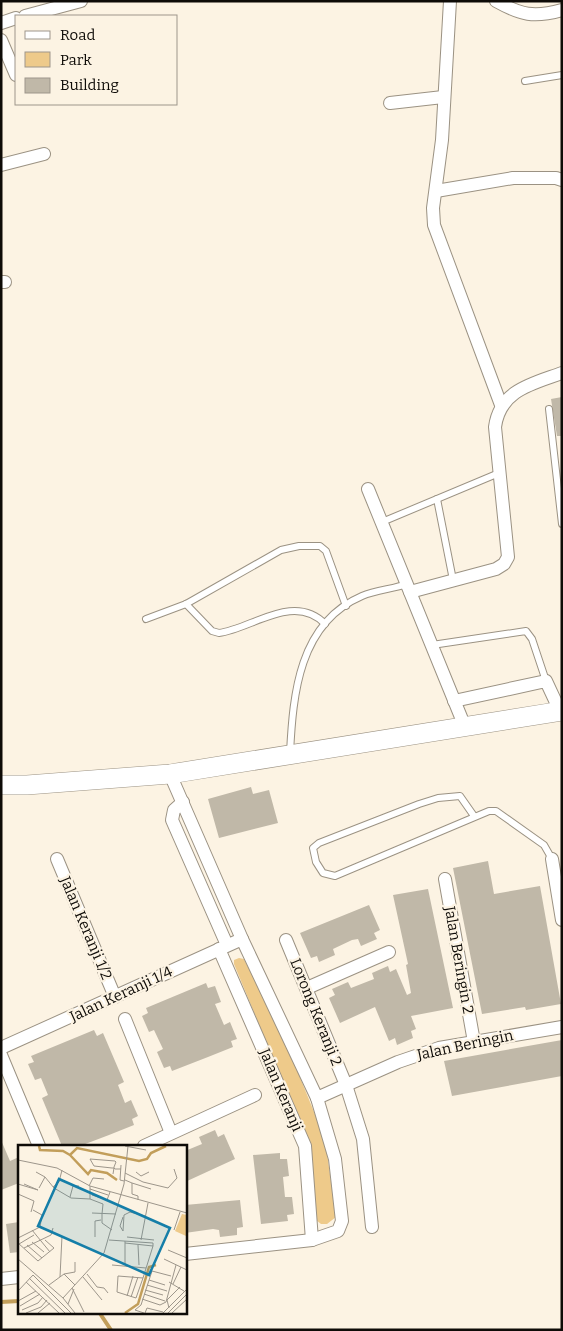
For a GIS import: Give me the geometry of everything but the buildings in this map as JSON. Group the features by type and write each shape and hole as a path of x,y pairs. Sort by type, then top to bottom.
{"street":[{"path":"29,15 81,1"},
{"path":"450,1 442,140 434,225 501,404"},
{"path":"496,1 523,14 535,16 562,10"},
{"path":"1,22 15,18"},
{"path":"1,40 15,74"},
{"path":"390,103 444,96"},
{"path":"1,165 44,154"},
{"path":"436,191 513,178 556,178 562,180"},
{"path":"408,588 453,580 496,569 504,564 508,557 495,426 497,414 501,404 524,388 562,373"},
{"path":"368,488 464,727"},
{"path":"1,785 27,785 170,774 561,711 546,681 454,701"},
{"path":"170,774 242,939 317,1098 335,1159 342,1221 338,1231 312,1240 186,1254"},
{"name":"Jalan Keranji","path":"183,802 174,810 172,820 304,1146 312,1240"},
{"name":"Jalan Keranji 1/2","path":"57,859 115,996"},
{"path":"552,859 562,920"},
{"name":"Jalan Beringin 2","path":"445,879 474,1042"},
{"name":"Jalan Keranji 1/4","path":"1,1048 242,939"},
{"name":"Lorong Keranji 2","path":"286,940 346,1085 363,1139 372,1228"},
{"path":"307,988 389,952"},
{"path":"125,1020 171,1133"},
{"name":"Jalan Beringin","path":"317,1098 420,1053 562,1027"},
{"path":"1,1055 39,1145"},
{"path":"146,1145 255,1094"},
{"path":"1,1279 18,1277"}],"lane":[{"path":"525,81 562,75"},
{"path":"549,409 560,492 562,524"},
{"path":"382,522 499,473"},
{"path":"437,499 453,580"},
{"path":"146,620 186,604 281,550 299,546 320,546 326,551 346,606"},
{"path":"290,754 292,705 301,665 319,630 336,612 363,596 408,588"},
{"path":"186,604 212,631 219,633 263,616 296,611 314,616 325,624"},
{"path":"432,645 526,631 532,639 546,681"},
{"path":"474,816 460,796 438,798 319,843 315,845 313,853 323,873 335,876 474,816 482,812 496,811 544,845 552,859"}],"green space":[{"path":"244,959 282,1033 325,1139 336,1217 327,1224 321,1224 316,1220 308,1143 234,964 234,960"}],"waterway":[{"path":"1,1302 18,1301"},
{"path":"100,1314 111,1330"}]}
